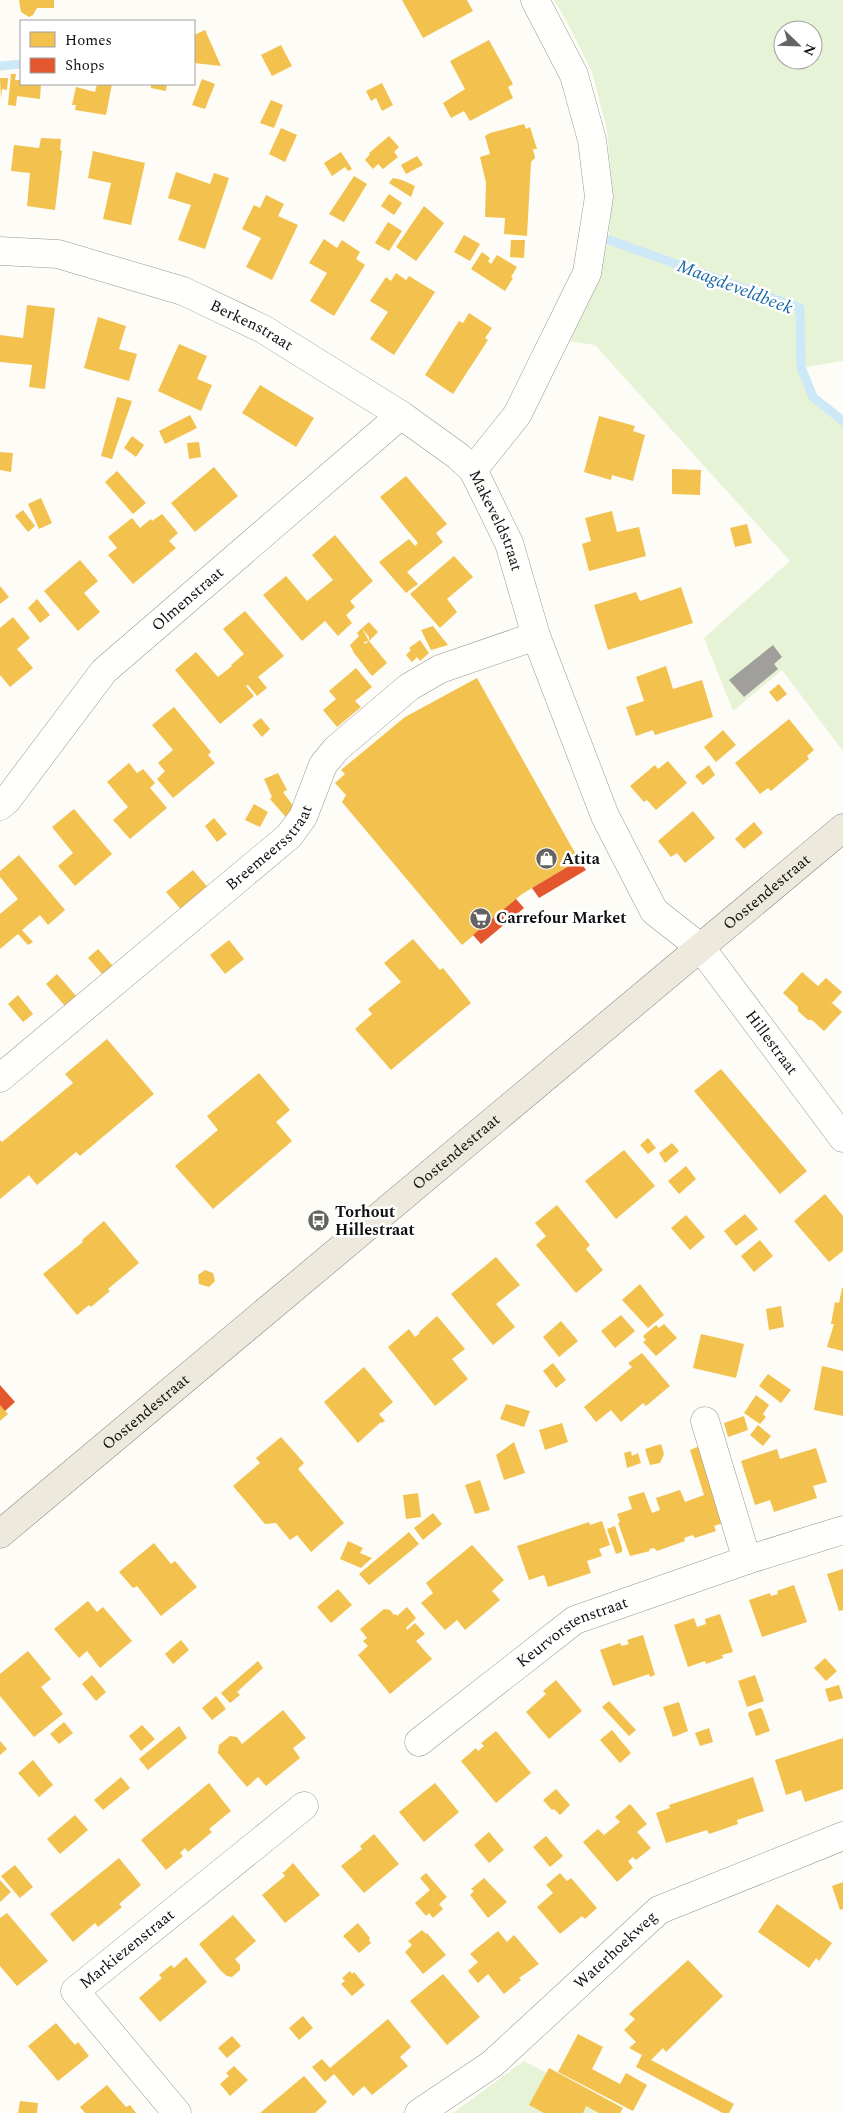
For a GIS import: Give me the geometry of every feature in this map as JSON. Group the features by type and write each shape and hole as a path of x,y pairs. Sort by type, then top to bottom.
{"main road":[{"name":"Oostendestraat","path":"0,1534 843,828"}],"street":[{"name":"Makeveldstraat","path":"535,0 574,75 592,140 599,196 587,273 517,415 473,470 509,543 536,636 605,816 654,911 700,948"},
{"name":"Berkenstraat","path":"0,251 58,254 183,291 263,329 401,415 458,456 473,470"},
{"name":"Olmenstraat","path":"0,806 7,800 104,670 401,415"},
{"name":"Breemeersstraat","path":"0,1078 289,836 303,817 323,764 336,749 409,687 440,669 536,636"},
{"name":"Hillestraat","path":"700,948 843,1138"},
{"path":"705,1421 747,1560"},
{"name":"Keurvorstenstraat","path":"419,1742 575,1620 747,1560 843,1530"},
{"name":"Markiezenstraat","path":"177,2113 75,1991 304,1806"},
{"name":"Waterhoekweg","path":"419,2113 492,2064 659,1910 843,1836"}],"green space":[{"path":"554,0 843,0 843,361 801,368 813,397 843,421 843,751 782,670 733,711 704,638 790,561 595,345 569,341 609,240 611,176 607,130 592,72"},
{"path":"524,2061 622,2113 453,2113"}],"building: Homes":[{"path":"19,0 54,0 54,8 37,8 33,15 29,17 21,12"},
{"path":"402,0 467,0 473,11 423,38"},
{"path":"205,30 221,66 195,63 195,35"},
{"path":"489,40 513,84 508,87 513,98 470,121 464,111 451,118 443,103 465,89 450,61"},
{"path":"281,45 292,66 272,76 261,55"},
{"path":"11,74 16,74 15,80 20,80 20,85 41,85 40,99 17,96 16,106 8,105"},
{"path":"0,78 8,78 7,90 2,89 1,99"},
{"path":"202,79 215,84 205,109 192,105"},
{"path":"382,83 393,105 382,111 376,98 371,101 366,91"},
{"path":"97,85 112,85 106,115 75,110 76,105 72,105 76,87 95,92"},
{"path":"151,85 167,85 166,91 151,88"},
{"path":"271,100 283,105 274,128 260,123"},
{"path":"524,124 526,129 530,127 537,149 533,149 535,158 531,162 527,236 504,234 505,218 485,217 486,183 480,157 490,154 485,136"},
{"path":"281,128 297,135 285,162 269,154"},
{"path":"389,136 399,147 394,152 398,157 383,169 378,164 373,169 365,160 369,153"},
{"path":"41,138 61,139 60,150 62,151 55,210 27,206 30,173 11,171 14,145 39,148"},
{"path":"93,151 145,163 131,225 103,219 111,183 88,178"},
{"path":"341,152 352,169 348,171 345,167 332,176 324,163"},
{"path":"417,156 423,165 406,174 401,165"},
{"path":"176,172 210,184 214,173 229,178 205,249 178,240 191,205 168,198"},
{"path":"354,176 367,184 344,222 329,214"},
{"path":"393,178 415,186 411,197 389,183"},
{"path":"389,194 402,203 394,215 381,206"},
{"path":"266,195 284,204 278,216 298,225 272,280 246,267 261,238 242,229 254,205 260,208"},
{"path":"424,206 444,223 416,261 396,247"},
{"path":"388,222 402,231 389,251 375,243"},
{"path":"464,235 480,244 470,261 454,252"},
{"path":"324,239 337,248 342,240 360,252 356,259 365,265 334,316 310,301 327,273 309,263"},
{"path":"511,240 525,240 524,258 510,257"},
{"path":"482,252 490,258 488,261 491,264 497,255 517,267 505,291 471,269"},
{"path":"396,273 406,280 409,276 435,292 394,355 370,339 388,312 370,301 386,277 391,281"},
{"path":"27,305 55,308 45,389 29,387 32,365 0,362 0,335 23,338"},
{"path":"469,313 492,328 485,338 488,340 453,394 425,375 459,321 463,323"},
{"path":"98,317 126,326 119,349 137,354 129,381 84,368"},
{"path":"179,344 207,356 197,379 212,385 201,411 158,391"},
{"path":"260,385 314,418 296,447 242,413"},
{"path":"117,397 132,401 112,459 101,456"},
{"path":"190,415 197,428 165,444 159,431"},
{"path":"599,416 635,426 633,431 645,435 633,481 612,475 611,480 584,472"},
{"path":"132,436 144,445 136,457 124,448"},
{"path":"199,442 201,457 189,459 187,443"},
{"path":"0,452 13,453 11,472 0,470"},
{"path":"214,467 238,496 195,532 171,503"},
{"path":"672,469 701,470 700,495 672,494"},
{"path":"117,471 146,503 133,514 105,482"},
{"path":"406,476 447,524 436,533 443,542 407,572 418,584 406,593 379,562 409,539 415,546 418,543 380,497"},
{"path":"41,498 52,523 39,529 28,504"},
{"path":"23,510 35,526 28,532 15,516"},
{"path":"612,511 617,532 639,527 646,556 589,571 582,544 591,541 585,518"},
{"path":"162,514 178,533 169,541 176,548 133,584 108,555 117,548 108,537 132,518 140,528 151,519 152,521"},
{"path":"747,524 752,543 735,547 730,528"},
{"path":"335,535 373,581 350,601 355,607 346,615 352,623 338,636 325,621 302,641 263,595 286,576 307,601 333,580 312,555"},
{"path":"454,556 473,577 447,599 457,612 440,628 410,594"},
{"path":"80,560 98,581 84,593 100,612 78,631 44,591"},
{"path":"0,586 9,597 0,604"},
{"path":"681,587 693,623 608,650 594,605 636,592 640,601"},
{"path":"37,599 50,615 40,623 28,608"},
{"path":"245,611 284,656 258,677 267,688 257,696 248,685 246,686 254,696 220,724 175,670 196,652 218,677 232,666 244,654 223,629"},
{"path":"13,617 30,638 17,649 33,668 10,687 0,675 0,628"},
{"path":"369,622 378,632 369,641 369,637 362,628"},
{"path":"433,626 448,645 431,650 421,630"},
{"path":"362,628 369,641 387,663 372,676 350,645 359,636 357,633"},
{"path":"420,640 429,653 420,661 417,657 412,662 406,655 411,650 409,648"},
{"path":"666,666 673,689 702,680 713,717 655,735 653,730 636,736 626,707 644,701 636,677"},
{"path":"356,668 372,687 355,701 361,707 337,727 323,710 336,699 329,691"},
{"path":"477,678 579,860 522,894 462,945 342,802 346,795 335,783 345,774 341,770 405,717"},
{"path":"779,684 787,694 777,702 769,692"},
{"path":"174,707 211,752 208,755 215,763 173,798 157,779 165,771 158,763 173,750 152,725"},
{"path":"261,718 270,729 262,737 252,725"},
{"path":"789,719 814,750 807,756 809,759 771,791 768,788 760,794 735,763"},
{"path":"723,730 736,745 716,762 704,747"},
{"path":"668,761 687,783 656,810 647,800 644,802 630,786 655,765 658,769"},
{"path":"129,763 137,773 143,769 155,783 150,788 167,808 130,839 113,820 128,807 107,782"},
{"path":"709,765 715,775 703,785 695,776"},
{"path":"278,773 287,790 283,792 294,807 291,823 270,799 272,797 264,779"},
{"path":"254,804 268,812 260,827 245,820"},
{"path":"74,809 112,854 75,886 58,866 73,853 52,827"},
{"path":"693,811 715,838 685,863 677,853 671,857 658,841"},
{"path":"214,818 227,834 217,842 205,826"},
{"path":"754,822 763,833 744,849 735,839"},
{"path":"19,855 65,910 48,925 40,915 22,930 33,942 28,945 18,934 0,949 0,914 18,899 0,877 0,871"},
{"path":"193,870 210,890 183,912 166,892"},
{"path":"413,939 440,970 443,968 471,1003 391,1070 355,1029 372,1014 368,1009 401,982 384,963"},
{"path":"229,940 244,959 225,974 210,955"},
{"path":"98,949 113,966 103,975 88,958"},
{"path":"802,972 818,986 826,978 842,992 831,1002 842,1012 824,1031 798,1011 798,1007 783,993"},
{"path":"57,974 77,997 65,1006 46,984"},
{"path":"18,995 33,1014 23,1022 8,1004"},
{"path":"107,1039 154,1094 80,1156 76,1152 37,1185 29,1175 0,1199 0,1140 2,1142 73,1083 65,1074"},
{"path":"721,1069 807,1171 780,1194 694,1091"},
{"path":"259,1073 290,1110 276,1122 292,1141 213,1209 175,1166 218,1130 207,1116"},
{"path":"648,1138 656,1148 648,1154 640,1145"},
{"path":"672,1143 679,1151 665,1163 659,1153"},
{"path":"624,1150 655,1186 616,1219 585,1181"},
{"path":"686,1166 696,1179 679,1194 668,1181"},
{"path":"825,1194 843,1216 843,1251 829,1262 794,1221"},
{"path":"557,1205 590,1245 586,1249 603,1270 576,1293 536,1245 546,1236 535,1223"},
{"path":"745,1214 758,1229 736,1246 724,1231"},
{"path":"686,1215 705,1237 690,1250 671,1228"},
{"path":"104,1221 139,1263 108,1289 110,1291 91,1307 89,1305 77,1315 43,1274 83,1242 82,1240"},
{"path":"760,1240 773,1256 754,1272 741,1256"},
{"path":"496,1257 520,1285 496,1304 515,1327 493,1345 451,1294"},
{"path":"205,1270 213,1273 215,1281 209,1287 199,1284 198,1275"},
{"path":"640,1284 664,1315 648,1328 622,1300"},
{"path":"842,1288 843,1351 827,1347 834,1324 831,1324 835,1302 839,1303"},
{"path":"781,1306 784,1327 769,1330 766,1309"},
{"path":"621,1315 635,1331 615,1348 601,1331"},
{"path":"437,1316 465,1349 452,1359 468,1379 435,1406 388,1347 409,1329 415,1337"},
{"path":"561,1321 578,1341 559,1357 543,1337"},
{"path":"664,1324 677,1338 656,1356 643,1342 646,1340 643,1336 656,1325 659,1328"},
{"path":"701,1334 744,1344 736,1378 693,1368"},
{"path":"642,1353 670,1386 646,1406 643,1403 621,1422 611,1410 596,1422 584,1407 632,1367 628,1363"},
{"path":"553,1363 566,1380 556,1388 543,1371"},
{"path":"822,1366 843,1371 843,1416 814,1410"},
{"path":"364,1367 393,1402 379,1414 385,1421 381,1422 358,1443 324,1402"},
{"path":"768,1374 791,1390 781,1403 759,1386"},
{"path":"756,1395 769,1405 763,1414 766,1417 760,1424 744,1413"},
{"path":"506,1404 530,1411 524,1427 500,1419"},
{"path":"0,1405 8,1414 0,1421"},
{"path":"744,1416 748,1430 728,1437 724,1423"},
{"path":"562,1423 568,1442 545,1450 539,1430"},
{"path":"758,1425 771,1436 763,1446 750,1435"},
{"path":"281,1437 304,1463 298,1469 344,1523 311,1552 297,1535 290,1540 276,1523 265,1524 233,1486 260,1463 256,1458"},
{"path":"514,1442 525,1473 504,1480 496,1455"},
{"path":"661,1444 664,1454 660,1463 650,1465 645,1449"},
{"path":"700,1446 726,1522 714,1526 716,1531 695,1538 693,1535 684,1538 685,1541 657,1551 654,1548 649,1549 650,1551 630,1556 618,1523 620,1522 617,1514 632,1509 628,1497 644,1492 652,1513 660,1510 656,1498 680,1490 685,1502 704,1495 690,1450"},
{"path":"816,1448 827,1482 813,1486 817,1498 774,1512 770,1500 755,1505 741,1461 777,1449 780,1459"},
{"path":"631,1451 632,1456 638,1453 641,1463 627,1468 624,1453"},
{"path":"480,1480 490,1510 475,1514 465,1485"},
{"path":"418,1493 421,1517 406,1519 403,1495"},
{"path":"433,1513 442,1524 423,1540 414,1528"},
{"path":"602,1521 610,1545 599,1549 602,1556 587,1561 591,1573 548,1587 544,1575 529,1580 517,1546 589,1522 590,1525"},
{"path":"615,1526 622,1548 622,1552 616,1554 607,1529"},
{"path":"409,1532 419,1544 369,1585 359,1574"},
{"path":"348,1541 363,1548 360,1553 372,1558 361,1568 340,1559"},
{"path":"154,1543 171,1564 175,1561 197,1587 161,1616 137,1586 133,1588 119,1572"},
{"path":"472,1545 504,1580 492,1591 500,1600 465,1630 457,1620 445,1630 421,1603 433,1593 426,1583"},
{"path":"843,1569 843,1610 839,1611 827,1574"},
{"path":"794,1585 807,1622 762,1637 749,1600 770,1593 771,1596 778,1594 777,1591"},
{"path":"338,1589 352,1605 331,1623 317,1607"},
{"path":"88,1601 97,1612 103,1607 132,1641 100,1668 87,1651 79,1658 54,1629"},
{"path":"407,1607 416,1618 406,1628 407,1630 415,1623 425,1634 416,1641 432,1659 390,1694 358,1655 368,1646 363,1641 367,1638 360,1629 384,1609 390,1610 397,1616"},
{"path":"720,1614 733,1652 722,1655 723,1658 706,1664 705,1661 688,1667 674,1625 694,1618 697,1627 706,1624 705,1619"},
{"path":"643,1635 655,1675 650,1677 649,1674 613,1686 600,1650 620,1643 622,1646 629,1644 627,1640"},
{"path":"181,1640 189,1650 173,1664 165,1654"},
{"path":"28,1651 51,1679 41,1687 63,1714 34,1737 0,1696 0,1674"},
{"path":"825,1658 837,1671 826,1681 814,1668"},
{"path":"258,1661 263,1668 237,1692 240,1695 230,1703 221,1693"},
{"path":"92,1675 106,1692 96,1701 82,1684"},
{"path":"755,1675 764,1701 747,1707 738,1681"},
{"path":"556,1680 582,1711 549,1739 526,1712 546,1694 543,1691"},
{"path":"839,1685 843,1698 829,1702 825,1689"},
{"path":"216,1696 226,1709 212,1720 202,1708"},
{"path":"609,1701 636,1730 629,1736 602,1707"},
{"path":"679,1702 688,1731 673,1737 663,1707"},
{"path":"760,1708 770,1731 756,1736 748,1714"},
{"path":"283,1710 306,1738 293,1748 300,1758 266,1786 258,1777 247,1787 218,1753 219,1745 230,1736 237,1737 242,1744"},
{"path":"64,1722 73,1733 59,1744 50,1734"},
{"path":"142,1725 155,1739 141,1751 129,1736"},
{"path":"179,1726 187,1738 148,1770 139,1759"},
{"path":"709,1728 713,1742 700,1746 695,1733"},
{"path":"612,1730 631,1753 620,1763 600,1740"},
{"path":"496,1731 531,1773 496,1803 461,1761 476,1748 478,1751 484,1746 481,1743"},
{"path":"843,1738 843,1789 805,1802 801,1790 786,1795 775,1760"},
{"path":"0,1741 7,1749 0,1755"},
{"path":"33,1760 53,1785 39,1797 18,1773"},
{"path":"121,1777 130,1788 103,1810 94,1800"},
{"path":"753,1777 764,1811 737,1820 738,1824 709,1834 707,1830 666,1843 656,1813 670,1808 669,1805"},
{"path":"209,1783 231,1811 209,1829 212,1832 188,1852 185,1848 180,1853 183,1856 166,1870 141,1840"},
{"path":"435,1783 459,1812 424,1842 399,1812"},
{"path":"556,1789 570,1805 560,1815 554,1809 552,1810 543,1800"},
{"path":"630,1804 647,1824 637,1832 651,1848 636,1860 633,1857 628,1861 633,1868 617,1882 583,1842 598,1829 604,1835 620,1822 615,1817"},
{"path":"75,1815 88,1830 60,1854 47,1839"},
{"path":"489,1832 504,1850 489,1863 474,1845"},
{"path":"374,1834 399,1864 364,1893 341,1866 362,1849 360,1846"},
{"path":"546,1836 563,1856 550,1867 533,1847"},
{"path":"119,1858 141,1885 119,1904 122,1907 98,1927 95,1923 73,1942 50,1914"},
{"path":"293,1863 320,1895 285,1923 262,1895 285,1876 282,1872"},
{"path":"15,1865 33,1887 20,1898 1,1876"},
{"path":"426,1873 447,1897 439,1904 443,1909 433,1918 429,1913 426,1916 415,1903 430,1890 420,1878"},
{"path":"560,1873 567,1881 571,1878 597,1908 585,1919 582,1916 560,1934 537,1907 553,1893 546,1885"},
{"path":"484,1878 507,1902 488,1918 470,1895 474,1891 471,1889"},
{"path":"0,1880 11,1892 0,1902"},
{"path":"843,1882 843,1909 840,1910 832,1886"},
{"path":"777,1904 832,1943 819,1961 816,1958 809,1968 758,1932"},
{"path":"7,1913 48,1961 17,1986 0,1966 0,1918"},
{"path":"233,1915 256,1941 235,1959 240,1965 240,1970 232,1977 227,1976 221,1971 199,1944"},
{"path":"358,1923 370,1938 371,1943 359,1953 343,1936"},
{"path":"422,1930 427,1933 446,1955 423,1974 405,1952 412,1945 408,1941"},
{"path":"498,1931 507,1942 514,1935 539,1964 519,1978 521,1980 504,1994 488,1974 478,1983 468,1971 478,1962 470,1954"},
{"path":"186,1957 207,1982 160,2022 139,1998 162,1978 159,1975 171,1965 174,1968"},
{"path":"688,1960 723,1996 666,2052 663,2048 651,2060 734,2104 729,2113 723,2113 636,2067 642,2055 629,2048 636,2042 624,2030 635,2019 629,2014"},
{"path":"350,1971 352,1974 354,1972 365,1985 352,1996 341,1984 345,1981 342,1978"},
{"path":"443,1974 480,2017 447,2045 410,2001"},
{"path":"303,2016 313,2028 299,2040 289,2028"},
{"path":"388,2019 411,2047 400,2057 408,2066 372,2095 364,2086 353,2096 334,2074 325,2082 312,2067 322,2059 330,2068"},
{"path":"56,2023 75,2045 78,2042 89,2056 58,2081 28,2046"},
{"path":"578,2034 603,2047 592,2069 620,2084 626,2073 647,2085 633,2111 558,2072"},
{"path":"232,2036 241,2046 227,2058 218,2048"},
{"path":"234,2066 248,2080 230,2096 220,2084 229,2076 226,2073"},
{"path":"549,2068 623,2108 620,2113 599,2113 586,2106 583,2113 544,2113 529,2105"},
{"path":"304,2076 327,2102 315,2113 260,2113"},
{"path":"107,2085 126,2107 130,2105 136,2113 85,2113 80,2107"},
{"path":"20,2101 38,2103 37,2113 18,2113"}],"building: Shops":[{"path":"579,860 586,870 539,898 532,888"},
{"path":"516,899 524,908 481,944 473,935"},
{"path":"0,1385 15,1402 5,1411 0,1405"}],"building: Other":[{"path":"773,645 782,657 774,664 778,669 744,697 729,680"}],"waterway":[{"name":"Maagdeveldbeek","path":"0,66 20,64"},
{"name":"Maagdeveldbeek","path":"609,240 800,308 801,367 813,397 843,421"}],"place":[{"name":"Atita","path":"546,859"},
{"name":"Carrefour Market","path":"480,918"},
{"name":"Torhout Hillestraat","path":"319,1221"}]}
